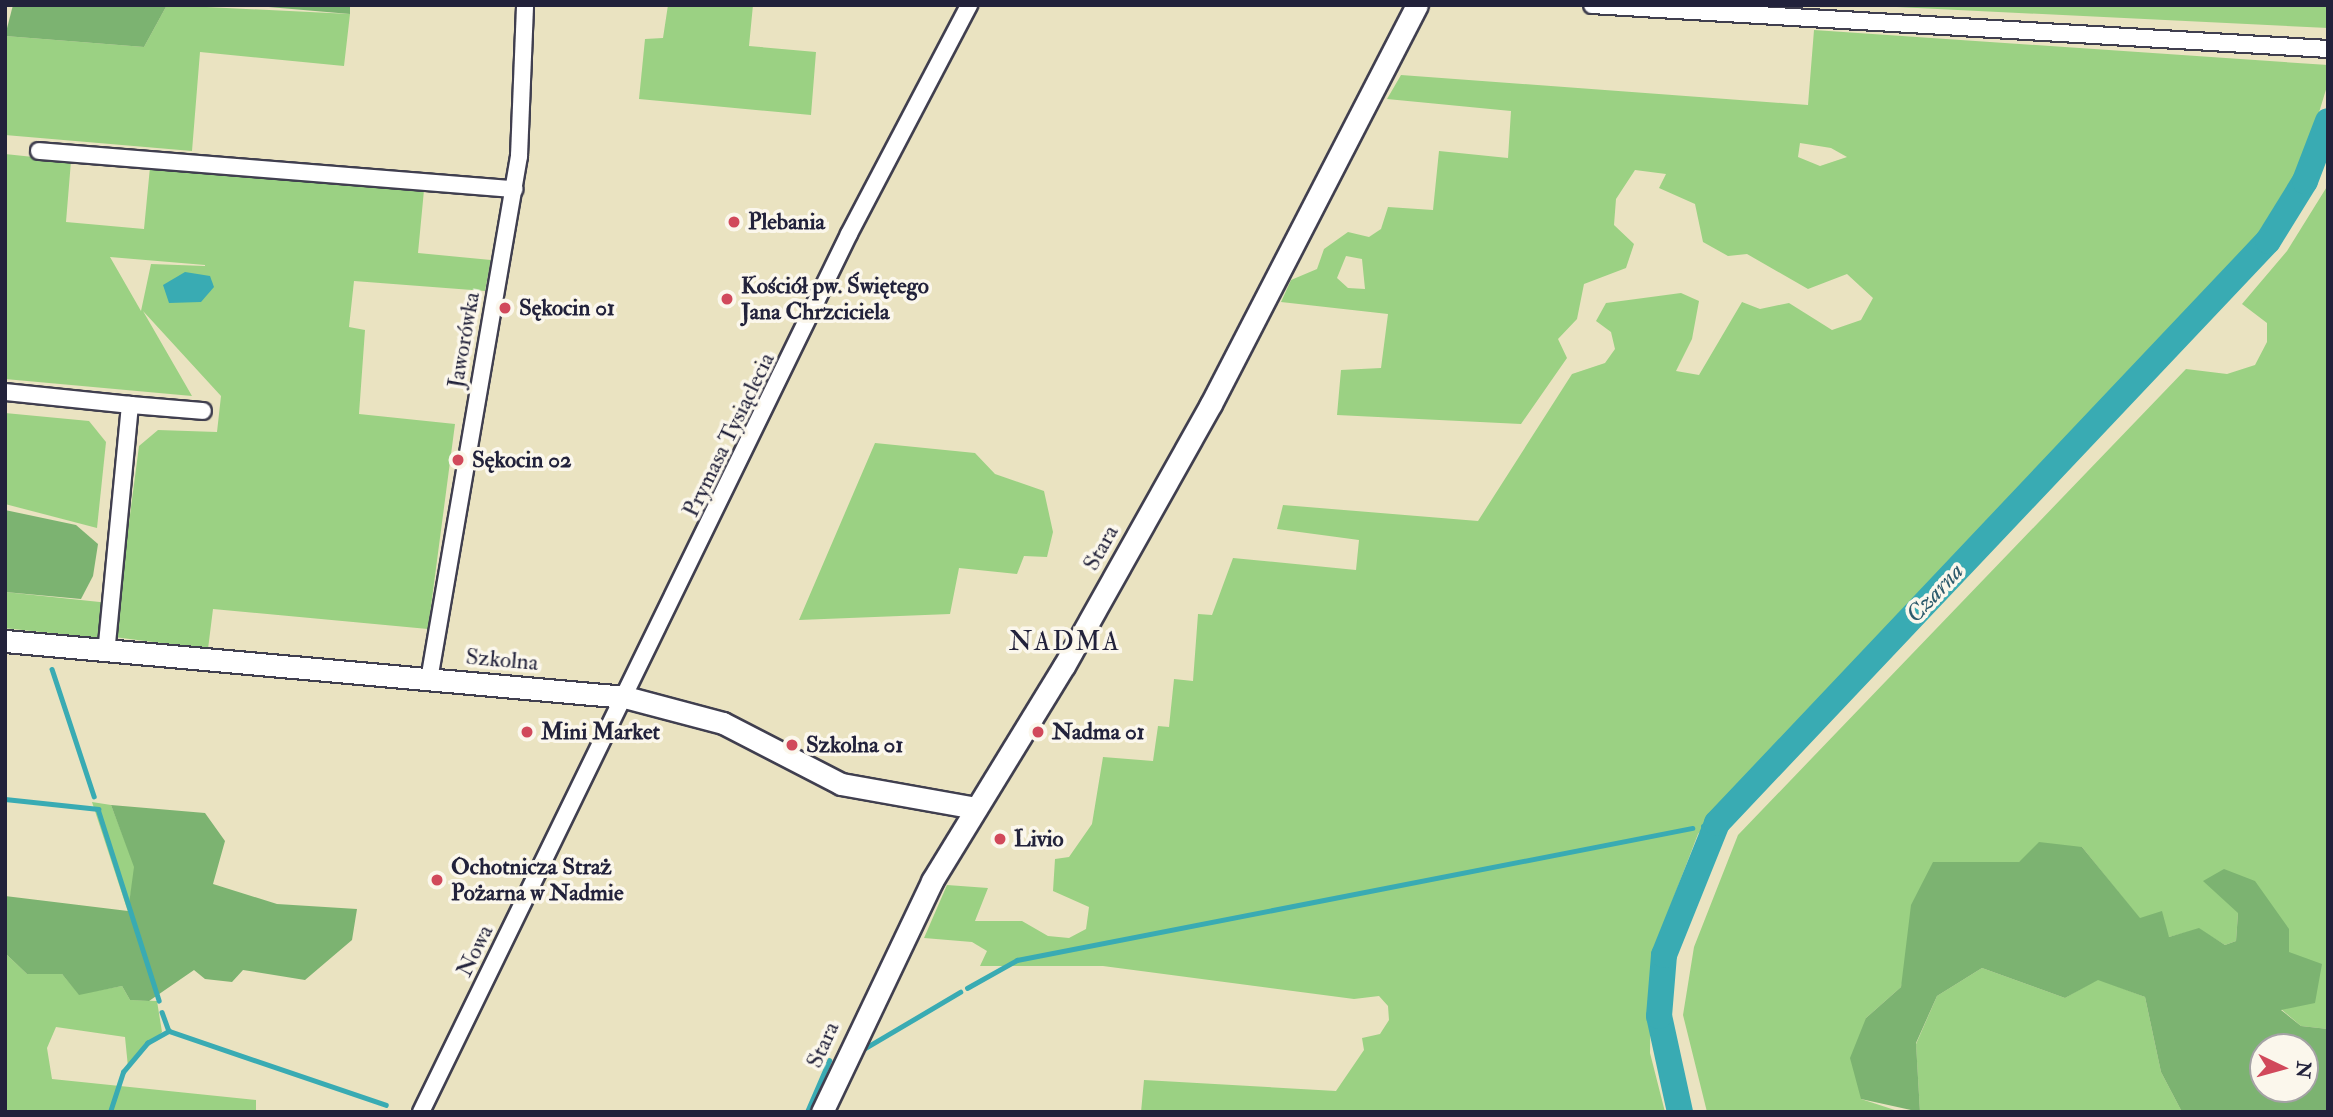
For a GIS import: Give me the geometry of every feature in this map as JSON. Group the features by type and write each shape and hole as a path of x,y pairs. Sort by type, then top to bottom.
{"street":[{"name":"Jaworówka","path":"429,680 514,189 525,5"},
{"path":"961,5 969,6"},
{"name":"Stara","path":"822,1112 887,967 976,808 1065,666 1211,404 1417,5"},
{"path":"1591,5 2325,48"},
{"name":"Prymasa Tysiąclecia","path":"625,697 849,234 969,6"},
{"path":"39,151 514,189"},
{"path":"5,393 203,411"},
{"path":"106,652 130,405"},
{"name":"Szkolna","path":"5,641 625,697 723,723 841,784 976,808"},
{"name":"Nowa","path":"422,1112 625,697"}],"green space":[{"path":"13,5 167,5 144,47 5,36"},
{"path":"167,5 350,14 344,66 200,52 192,151 5,135 5,36 144,47"},
{"path":"245,5 350,5 350,14"},
{"path":"668,5 753,5 749,46 816,52 811,115 639,99 645,39 663,38"},
{"path":"1856,5 2328,5 2328,28"},
{"path":"1814,30 2328,65 2328,83 2303,165 2263,233 1698,834 1665,920 1651,988 1650,1053 1665,1112 1141,1112 1144,1080 1336,1091 1364,1050 1362,1038 1380,1034 1389,1020 1388,1006 1379,996 1354,999 1103,966 980,966 987,951 972,942 924,938 947,885 988,888 975,921 1022,921 1048,936 1069,938 1086,929 1089,907 1053,891 1055,859 1069,857 1092,824 1103,757 1153,761 1158,726 1169,727 1174,679 1193,681 1198,614 1212,615 1233,558 1356,570 1359,540 1277,529 1283,505 1478,521 1572,374 1605,363 1615,349 1611,332 1596,321 1606,303 1681,293 1699,301 1692,339 1676,371 1699,375 1742,302 1760,309 1789,303 1832,330 1861,320 1873,298 1847,274 1808,289 1747,254 1728,256 1703,242 1695,204 1659,188 1666,174 1635,170 1616,199 1614,225 1634,244 1626,268 1584,284 1577,319 1558,339 1567,358 1521,424 1337,415 1341,370 1381,368 1388,314 1281,302 1291,280 1317,269 1324,249 1348,232 1369,237 1381,229 1388,207 1433,210 1439,151 1508,158 1511,111 1387,99 1401,75 1808,105","holes":["1800,143 1831,148 1847,157 1820,166 1798,157","1346,256 1362,259 1365,289 1348,288 1337,278"]},
{"path":"5,154 71,161 66,222 144,229 150,167 424,190 418,253 491,260 485,291 354,281 349,327 365,330 359,414 455,424 428,629 213,609 208,649 114,637 139,446 158,430 217,432 221,396 143,311 192,396 5,379","holes":["110,257 205,265 151,264 141,311"]},
{"path":"2328,185 2328,1029 2301,1026 2281,1009 2289,952 2238,913 2236,941 2225,945 2199,929 2169,937 2140,919 2082,847 2019,862 1934,862 1901,987 1866,1018 1861,1099 1901,1112 1707,1112 1683,1015 1694,947 1738,835 2186,369 2227,374 2255,365 2267,342 2267,323 2242,304 2287,251"},
{"path":"5,413 89,421 106,442 97,528 5,504"},
{"path":"875,443 975,453 995,474 1044,491 1053,532 1047,557 1024,556 1017,574 959,568 950,614 799,620"},
{"path":"5,510 76,525 98,544 93,576 81,599 5,592"},
{"path":"5,592 104,602 101,638 5,628"},
{"path":"92,802 111,805 135,867 128,912"},
{"path":"111,805 205,813 225,841 213,884 277,904 357,909 352,940 305,980 243,970 232,982 205,979 194,970 149,1001 130,1000 122,986 79,995 62,974 27,974 5,953 5,896 128,911 134,867"},
{"path":"2039,842 2082,847 2140,918 2162,911 2169,937 2199,928 2225,945 2236,941 2238,913 2203,881 2224,869 2255,881 2289,929 2289,952 2322,964 2315,1003 2281,1010 2301,1026 2328,1029 2328,1112 2182,1112 2161,1072 2145,997 2098,980 2065,998 1982,968 1937,996 1916,1043 1920,1112 1861,1099 1850,1058 1866,1018 1901,987 1911,905 1933,862 2019,862"},
{"path":"5,953 27,974 62,974 79,994 122,986 130,1000 157,1001 162,1032 128,1067 125,1037 56,1027 47,1048 52,1079 256,1100 256,1112 5,1112"},
{"path":"1982,968 2065,998 2098,979 2145,997 2161,1072 2182,1112 1920,1112 1916,1044 1937,996"}],"water":[{"path":"185,272 210,276 214,287 201,302 169,303 163,285"}],"waterway":[{"name":"Czarna","path":"1680,1112 1659,1016 1664,955 1717,823 2268,241 2305,181 2328,121"},
{"path":"52,669 94,796"},
{"path":"5,799 98,809 159,1000"},
{"path":"1703,826 1717,823"},
{"path":"967,988 1017,960 1692,828"},
{"path":"862,1050 960,992"},
{"path":"162,1012 169,1031 386,1105"},
{"path":"110,1112 123,1072 147,1043 169,1031"},
{"path":"807,1112 829,1061"}],"place":[{"name":"Plebania","path":"734,222"},
{"name":"Kościół pw. Świętego Jana Chrzciciela","path":"727,299"},
{"name":"Sękocin 01","path":"505,308"},
{"name":"Sękocin 02","path":"458,460"},
{"name":"Mini Market","path":"527,732"},
{"name":"Nadma 01","path":"1038,732"},
{"name":"Szkolna 01","path":"792,745"},
{"name":"Livio","path":"1000,839"},
{"name":"Ochotnicza Straż Pożarna w Nadmie","path":"437,880"}],"district":[{"name":"NADMA","path":"1065,643"}]}
